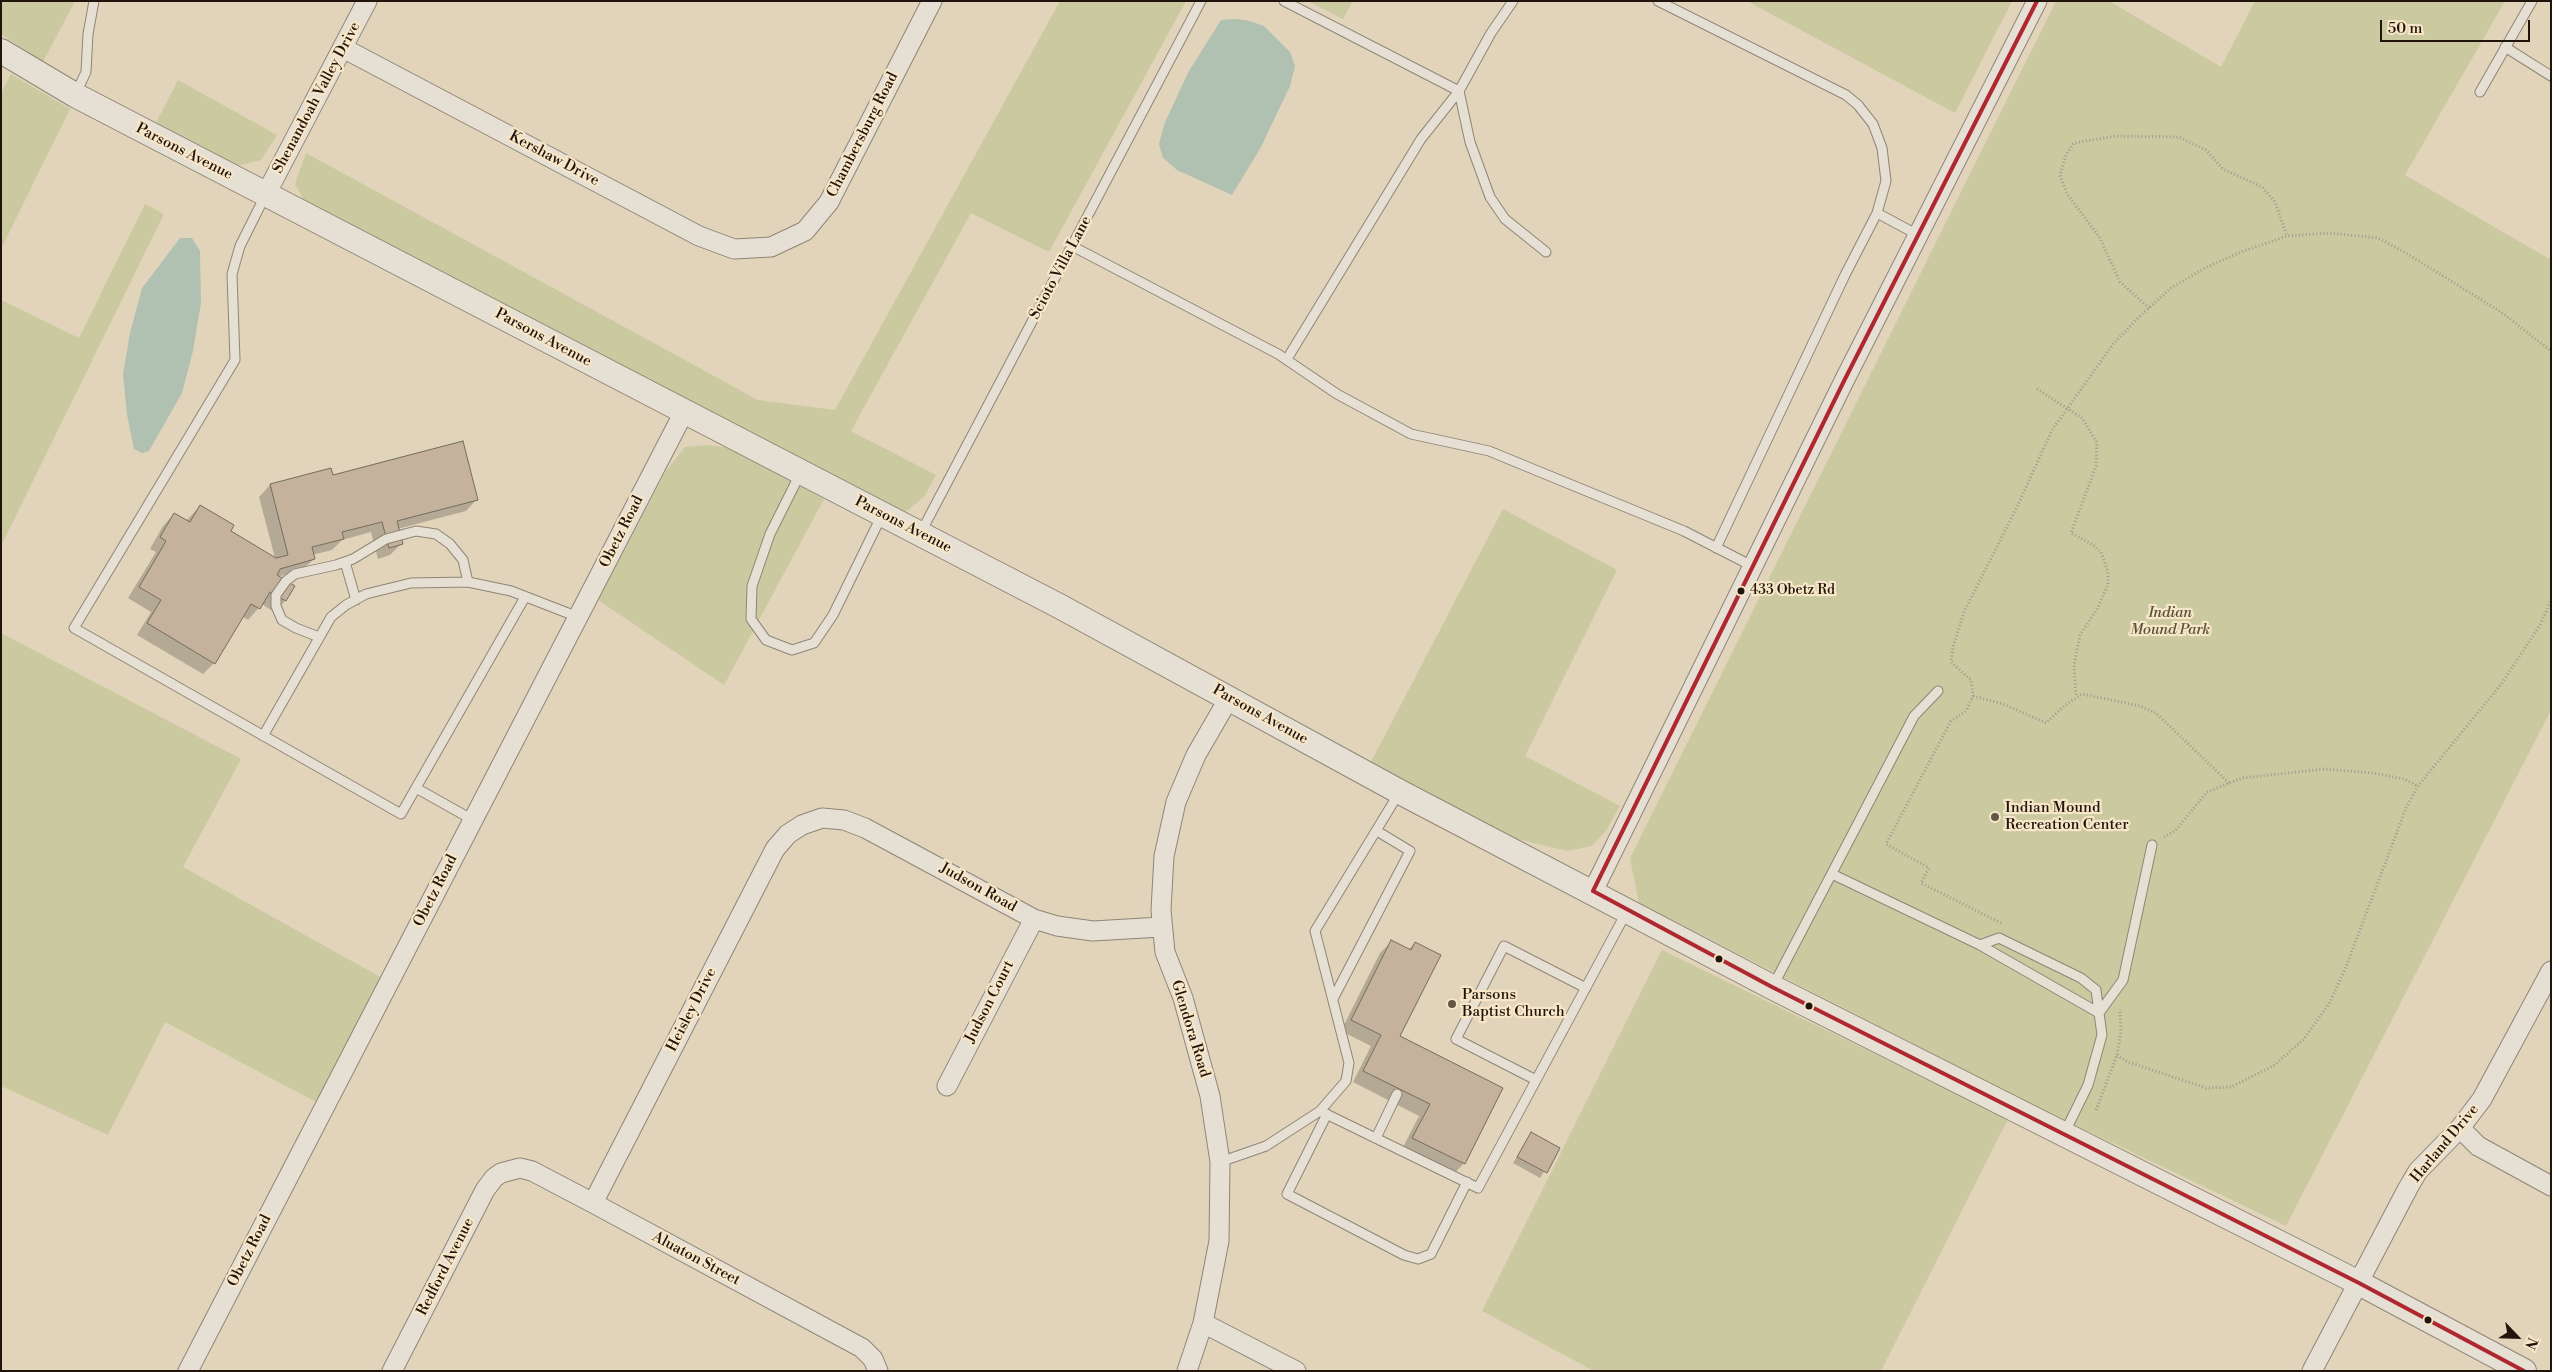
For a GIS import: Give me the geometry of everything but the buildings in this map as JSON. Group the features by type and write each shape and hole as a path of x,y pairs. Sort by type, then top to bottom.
{"street":[{"name":"Shenandoah Valley Drive","path":"266,194 367,1"},
{"name":"Chambersburg Road","path":"772,247 805,230 829,202 932,1"},
{"path":"1593,891 1754,568 1848,374 2037,1"},
{"name":"Kershaw Drive","path":"343,48 699,236 734,249 772,247"},
{"name":"Parsons Avenue","path":"1,51 75,95 920,534 1400,792 1593,891 1772,987 2359,1283 2524,1371"},
{"name":"Obetz Road","path":"188,1371 684,412"},
{"name":"Glendora Road","path":"1187,1371 1203,1323 1219,1241 1220,1162 1210,1096 1183,998 1165,952 1161,927 1164,856 1176,802 1196,755 1228,698"},
{"name":"Judson Road","path":"802,825 822,818 844,820 865,828 1034,919 1057,926 1093,931 1161,927"},
{"name":"Heisley Drive","path":"593,1203 775,849 788,834 802,825"},
{"name":"Judson Court","path":"947,1086 1034,919"},
{"name":"Harland Drive","path":"2312,1371 2418,1171 2460,1128 2482,1099 2551,971"},
{"path":"2460,1128 2478,1146 2551,1186"},
{"name":"Aluaton Street","path":"508,1171 520,1168 532,1171 593,1203 862,1348 868,1353 877,1368"},
{"name":"Redford Avenue","path":"392,1371 485,1190 494,1178 508,1171"},
{"path":"1203,1323 1296,1371"}],"lane":[{"path":"75,95 86,72 88,34 94,1"},
{"name":"Scioto Villa Lane","path":"920,534 1201,1"},
{"path":"1284,1 1459,91"},
{"path":"1287,359 1421,139 1459,91 1491,33 1513,1"},
{"path":"1658,1 1846,95 1858,105 1873,124 1882,148 1886,181 1878,213 1716,548"},
{"path":"2480,92 2532,1"},
{"path":"2505,47 2551,76"},
{"path":"1459,91 1470,142 1490,197 1505,219 1546,252"},
{"path":"266,194 240,246 232,274 235,360 74,628 401,814 525,596"},
{"path":"1878,213 1918,235"},
{"path":"1072,246 1287,359 1337,394 1411,434 1489,451 1684,531 1754,568"},
{"path":"801,472 770,534 752,586 751,619 766,640 792,650 814,643 833,615 882,515"},
{"path":"319,638 282,620 276,606 276,595 286,581 295,574 345,562 386,539 416,531 436,534 450,544 463,560 468,582"},
{"path":"345,562 356,600"},
{"path":"263,736 331,617 356,600 386,588 411,583 468,582 486,584 525,596 578,617"},
{"path":"1772,987 1914,716 1938,691"},
{"path":"416,788 473,820"},
{"path":"1400,792 1315,931 1349,1063 1346,1081 1324,1112 1287,1194 1404,1255 1418,1259 1431,1254 1467,1182"},
{"path":"1333,999 1410,851 1377,831"},
{"path":"2100,1013 2123,980 2152,845"},
{"path":"1832,874 1980,945 2100,1013"},
{"path":"1324,1112 1478,1188 1628,910"},
{"path":"1980,945 2000,938 2081,978 2096,990 2102,1035 2088,1085 2064,1134"},
{"path":"1536,1080 1456,1040 1504,946 1586,988"},
{"path":"1376,1138 1397,1094"},
{"path":"1220,1162 1266,1146 1324,1112"}],"path":[{"path":"2149,308 2120,282 2100,238 2067,194 2060,176 2066,155 2074,143 2116,136 2179,137 2206,150 2223,169 2262,187 2275,202 2288,236"},
{"path":"2003,924 1921,883 1929,868 1886,844 1951,721 1966,711 1973,696 1971,680 1951,662 1953,647 1964,612 2018,505 2052,430 2114,343 2171,288 2205,268 2241,252 2288,236 2329,233 2378,238 2406,253 2501,312 2551,351"},
{"path":"2036,389 2082,418 2097,442 2096,466 2071,533 2093,545 2101,552 2108,572 2108,585 2105,595 2080,635 2075,650 2076,696"},
{"path":"2117,1055 2128,1062 2206,1088 2232,1087 2273,1066 2303,1040 2329,1004 2346,967 2406,808 2418,786 2502,683 2540,625 2551,601"},
{"path":"1973,696 2004,704 2046,723 2076,696 2082,694 2140,706 2156,713 2229,783"},
{"path":"2152,845 2175,831 2207,792 2242,778 2324,769 2373,773 2404,779 2418,786"},
{"path":"2096,1110 2117,1055 2121,1032 2120,1010 2114,995"}],"green space":[{"path":"1,1 75,1 43,62 1,34"},
{"path":"1060,1 1186,1 1049,252 971,213 851,431 936,475 924,497 903,514 306,204 295,184 306,153 758,400 835,410"},
{"path":"1308,1 1353,1 1343,19"},
{"path":"1747,1 2012,1 1955,113"},
{"name":"Indian Mound Park","path":"2056,1 2109,1 2221,67 2255,1 2505,1 2405,175 2551,260 2551,710 2286,1226 2019,1098 1639,903 1630,858"},
{"path":"11,74 70,109 1,249 1,93"},
{"path":"178,80 277,135 261,160 237,166 156,123"},
{"path":"145,204 164,214 1,546 1,300 79,338"},
{"path":"707,445 731,448 824,499 724,685 598,600 666,471 685,447"},
{"path":"1503,509 1617,570 1525,756 1620,806 1606,831 1592,846 1567,851 1517,839 1371,762"},
{"path":"1,633 241,759 183,867 382,978 318,1103 165,1022 108,1135 1,1086"},
{"path":"1662,950 2008,1119 1881,1371 1594,1371 1482,1311"}],"shaded area":[{"path":"1236,19 1264,26 1290,52 1295,66 1290,86 1261,147 1232,195 1177,170 1163,158 1159,144 1165,122 1189,71 1221,20"},
{"path":"180,238 192,238 200,251 201,303 193,351 182,393 149,451 142,453 134,449 127,415 123,374 130,333 142,288"}],"transit line":[{"path":"1593,891 1844,381 2037,1"},
{"path":"1593,891 1772,987 2359,1283 2524,1371"}],"place":[{"name":"433 Obetz Rd","path":"1741,591"},
{"name":"Indian Mound Recreation Center","path":"1995,817"},
{"name":"Parsons Baptist Church","path":"1452,1004"}]}
